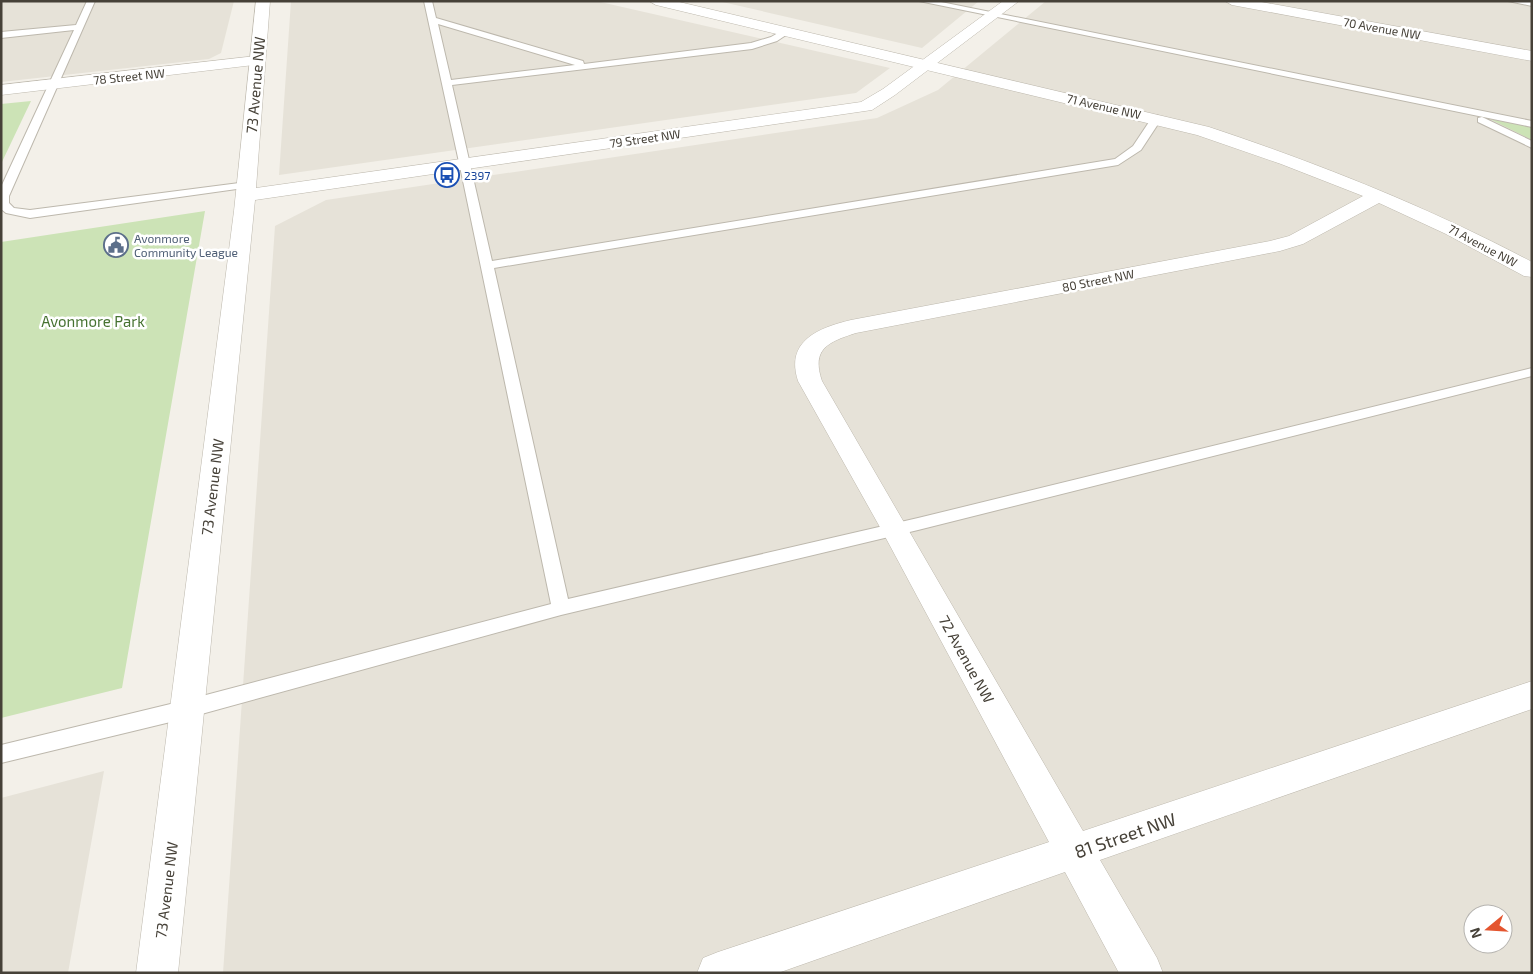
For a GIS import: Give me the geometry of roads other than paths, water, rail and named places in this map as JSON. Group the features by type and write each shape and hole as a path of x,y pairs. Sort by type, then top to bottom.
{"street":[{"name":"73 Avenue NW","path":"157,973 246,190 263,1"},
{"name":"71 Avenue NW","path":"656,1 1157,118 1250,146 1429,218 1488,246 1532,271"},
{"name":"79 Street NW","path":"246,190 466,164 866,106 889,92 1012,1"},
{"name":"70 Avenue NW","path":"1232,1 1532,56"},
{"name":"78 Street NW","path":"1,90 257,62"},
{"name":"80 Street NW","path":"813,344 829,333 851,327 1273,247 1296,240 1378,196"},
{"name":"72 Avenue NW","path":"813,344 806,357 805,371 1142,973"},
{"name":"81 Street NW","path":"718,973 1532,695"}],"lane":[{"path":"91,1 2,196 3,204 10,211 20,214 42,213 246,190"},
{"path":"428,1 466,164 561,608"},
{"path":"923,1 1532,124"},
{"path":"1512,1 1532,4"},
{"path":"433,20 587,66"},
{"path":"1,34 78,27"},
{"path":"446,83 752,46 788,32"},
{"path":"1463,110 1532,145"},
{"path":"488,265 1118,162 1137,148 1157,118"},
{"path":"1,754 187,709 561,608 895,529 1532,372"}],"place":[{"name":"2397","path":"447,175"},
{"name":"Avonmore Community League","path":"116,245"}],"park label":[{"name":"Avonmore Park","path":"93,321"}]}
